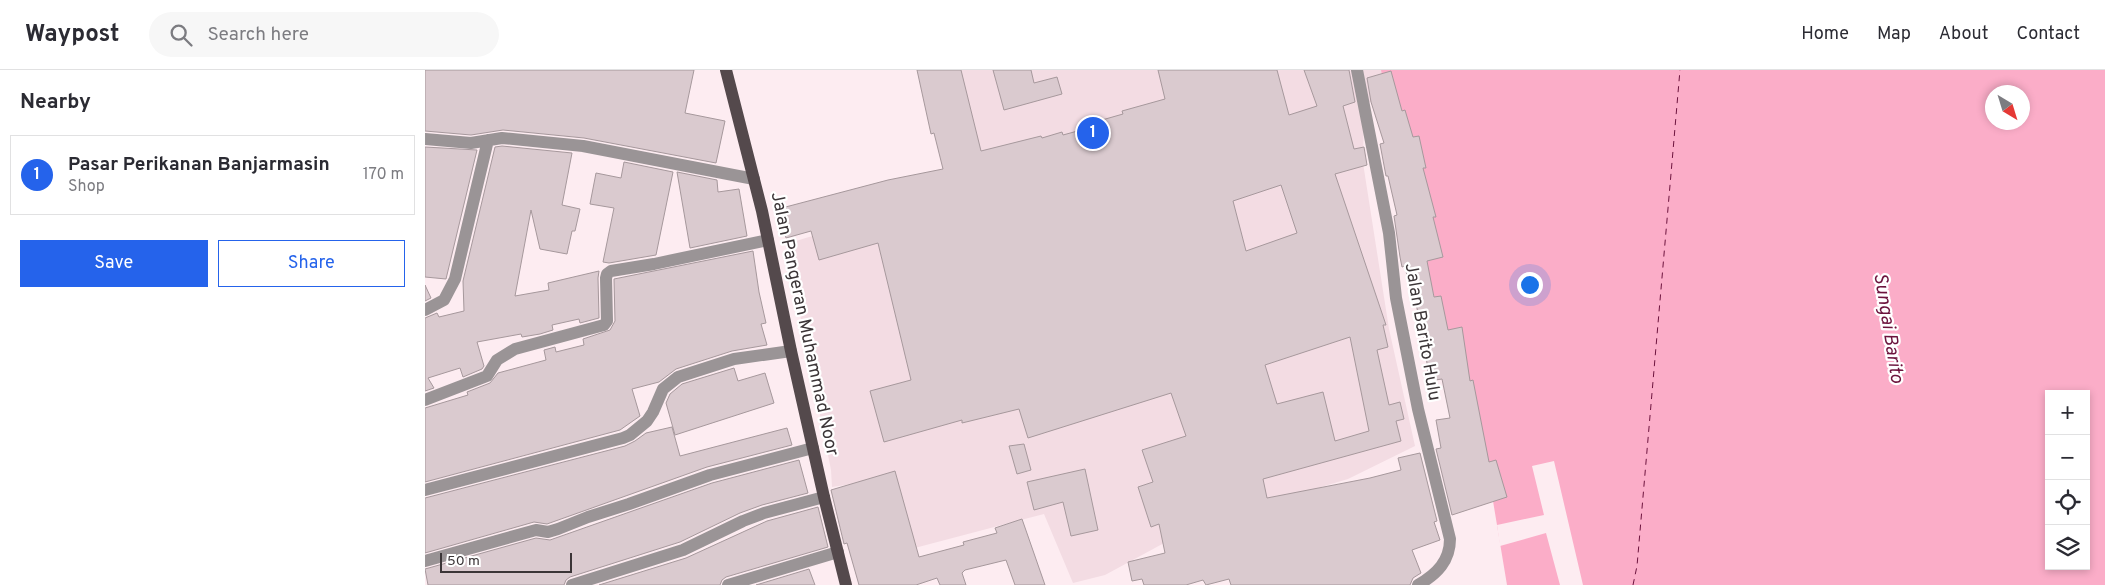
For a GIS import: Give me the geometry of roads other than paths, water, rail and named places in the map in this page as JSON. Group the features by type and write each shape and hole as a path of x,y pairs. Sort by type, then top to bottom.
{"main road":[{"name":"Jalan Pangeran Muhammad Noor","path":"726,70 754,179 824,497 846,585"}],"street":[{"name":"Jalan Barito Hulu","path":"1357,70 1389,233 1396,298 1416,400 1450,539 1450,550 1446,561 1437,572 1418,585"},
{"path":"425,139 471,143 502,138 583,146 754,179"},
{"path":"425,310 444,300 455,278 488,140"},
{"path":"425,400 487,376 497,360 515,349 604,325 607,321 606,278 607,274 611,271 768,240"},
{"path":"425,490 623,438 630,435 647,420 663,389 677,377 734,359 791,351"},
{"path":"425,560 536,530 548,532 710,475 813,448"},
{"path":"572,585 683,550 743,520 824,497"},
{"path":"727,585 838,552"}],"water":[{"name":"Sungai Barito","path":"1381,70 2105,70 2105,585 1507,585 1488,471 1424,263"}],"place":[{"name":"Pasar Perikanan Banjarmasin","path":"1093,133"}]}
